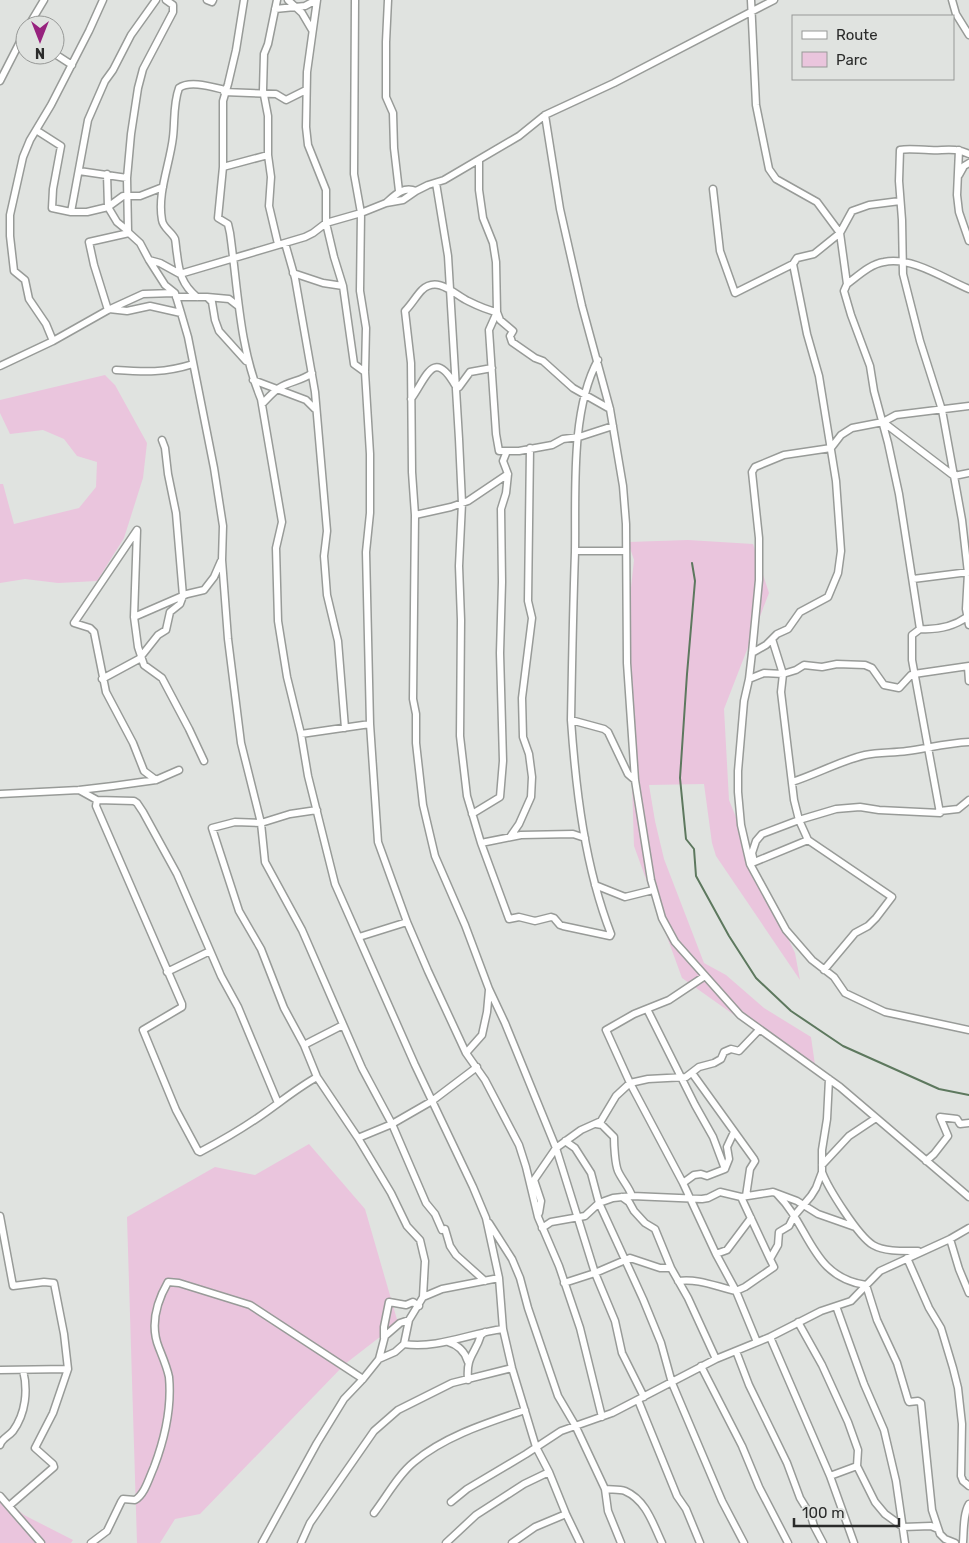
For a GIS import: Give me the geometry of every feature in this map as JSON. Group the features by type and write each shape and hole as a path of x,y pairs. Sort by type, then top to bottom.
{"street":[{"path":"35,15 44,0"},
{"path":"53,341 46,324 29,299 25,280 14,271 10,236 10,207 23,157 30,140 72,65 103,0"},
{"path":"71,212 88,120 98,96 131,35 156,0"},
{"path":"129,232 127,178 131,134 141,78 158,37 173,12 173,5 166,0"},
{"path":"208,0 212,2 214,0"},
{"path":"244,0 236,50 222,106 224,116 223,167 218,218 228,224 234,259 238,306 248,362 262,404 282,522 276,548 278,621 287,677 301,734 308,776 334,884 486,1218 512,1259 520,1278 528,1308 558,1396 575,1425 605,1489 608,1511 621,1543"},
{"path":"277,0 270,25 268,44 264,54 264,94 268,116 268,155 272,177 270,206 278,244"},
{"path":"288,0 306,18 312,31"},
{"path":"275,9 310,4 316,0"},
{"path":"316,0 306,90 308,145 326,190 326,223 343,286 354,364 365,372"},
{"path":"355,0 354,174 361,213 360,282 366,328 365,372 370,454 370,513 366,552 370,724 378,842 407,922 466,1053 485,1080 518,1144 526,1167 538,1217 580,1328 602,1417"},
{"path":"388,0 386,98 393,113 394,148 400,191"},
{"path":"751,0 756,105 769,169 776,179 817,202 840,233 847,284"},
{"path":"386,202 403,200 416,190 444,180 519,136 545,115 614,83 774,0"},
{"path":"952,0 956,14 969,35"},
{"path":"0,81 15,52"},
{"path":"65,60 72,65"},
{"path":"197,297 188,290 180,274 175,239 162,222 163,187 173,137 175,106 179,88 184,85 196,85 225,91 276,94 286,100 306,90"},
{"path":"545,115 560,209 582,306 610,409 623,486 626,551 627,663 635,780 653,890 662,918 675,942 740,1015 828,1079 969,1197"},
{"path":"36,130 61,146 51,207 71,212 87,212 108,207 120,198 140,196 163,187"},
{"path":"969,154 959,150 906,148 900,150 903,274 920,341 942,410 954,476 966,520 969,625"},
{"path":"959,150 957,195 959,212 969,241"},
{"path":"223,167 268,155"},
{"path":"255,158 269,164"},
{"path":"479,160 479,190 483,218 493,243 496,262 497,312 500,320 513,331 510,336 512,342 535,358 543,361 573,388 610,409"},
{"path":"959,175 964,166 969,163"},
{"path":"79,171 127,178"},
{"path":"107,174 108,207 117,222 140,243 165,285 175,295 188,337 214,468 223,526 222,560 228,639 241,743 261,823 265,862 302,930 362,1068 392,1124 426,1203 435,1214 442,1230 445,1229 450,1246 456,1255 485,1281"},
{"path":"436,182 448,256 462,504 459,566 461,620 460,736 467,796 481,843 510,920 519,918 536,921 551,917 563,926 610,936 611,934 595,885 585,838 571,720 575,551 574,502 579,437 585,395 598,360"},
{"path":"713,189 720,251 735,293 793,264 797,258 814,254 840,233 852,211 869,205 900,201"},
{"path":"149,260 160,263 180,274 313,234 326,223 361,213 386,202 400,191 416,190"},
{"path":"109,309 94,265 90,242 129,232"},
{"path":"285,243 293,273 312,373 327,531 324,556 327,595 338,641 345,728"},
{"path":"920,629 899,494 883,422 874,391 870,366 844,291 847,284 876,264 903,261 969,289"},
{"path":"752,653 777,634 788,629 800,612 828,597 838,573 840,533 836,481 819,376 807,334 793,264"},
{"path":"293,273 323,283 343,286"},
{"path":"497,312 485,310 467,301 449,288 433,285 423,289 405,311 411,363 412,472 415,514 413,699 416,714 416,744 423,805 435,856 556,1148 595,1273 615,1321 622,1353 677,1496 690,1516 700,1543"},
{"path":"0,366 53,341 109,309 143,294 229,299 238,306"},
{"path":"207,298 212,302 219,331 248,362"},
{"path":"109,309 127,311 150,306 181,313"},
{"path":"497,312 489,330 498,449 501,452 552,445 563,440 613,426"},
{"path":"116,370 164,371 175,370 193,364"},
{"path":"411,399 423,378 432,368 437,367 447,372 456,388"},
{"path":"456,388 459,387 470,372 492,368"},
{"path":"262,404 278,388 296,380 304,379 312,373"},
{"path":"253,380 306,400 315,409"},
{"path":"969,406 896,415 883,422 852,428 841,435 831,448 784,455 755,467 752,472 759,538 759,580 749,680 743,709 738,771 741,825 752,863 786,930 812,960 834,977 845,992 885,1012 969,1030"},
{"path":"883,422 954,476 969,473"},
{"path":"102,679 135,662 158,635 166,630 170,612 180,604 183,596 176,513 162,440"},
{"path":"510,837 519,824 531,797 532,777 529,754 523,737 522,698 532,618 528,601 530,448"},
{"path":"472,814 498,799 501,793 503,761 500,653 502,582 501,509 506,493 508,474 502,461 507,451"},
{"path":"415,514 462,504 508,474"},
{"path":"156,780 144,771 133,743 106,692 94,632 90,628 74,623 138,530 134,617 135,636 144,665 162,678 204,762"},
{"path":"575,551 626,551"},
{"path":"134,617 183,596 204,590 214,577 222,560"},
{"path":"913,579 969,573"},
{"path":"940,811 914,674 912,635 920,629 956,625 968,616"},
{"path":"772,639 783,674 781,692 794,800 799,820 808,840 892,897 872,922 855,933 824,970"},
{"path":"749,680 764,673 783,674 804,665 822,666 837,664 865,665 872,668 884,685 898,688 914,674 968,666 969,681"},
{"path":"571,720 598,727 608,732 628,774 635,780"},
{"path":"301,734 370,724"},
{"path":"792,782 812,776 844,761 865,755 969,742"},
{"path":"0,794 79,790 156,780 179,770"},
{"path":"79,790 97,800 134,801 137,803 177,874 221,976 238,1007 278,1103"},
{"path":"97,800 96,806 183,1005 143,1030 143,1032 182,1124 198,1151 200,1152 224,1139 303,1084 317,1077"},
{"path":"752,863 752,853 756,841 762,834 799,820 847,807 939,814 940,811 958,809 969,800"},
{"path":"317,810 290,814 261,823 235,822 212,828 240,911 262,949 284,1008 304,1045 317,1077 358,1138 391,1193 407,1226 420,1240 425,1260 423,1297 409,1320 404,1344 395,1352 378,1359"},
{"path":"481,843 520,835 573,834 585,838"},
{"path":"752,863 808,840"},
{"path":"595,885 625,896 653,890"},
{"path":"359,937 407,922"},
{"path":"167,972 210,951"},
{"path":"705,976 669,1000 634,1014 606,1030 630,1083 683,1183 736,1292 757,1342"},
{"path":"466,1053 482,1035 489,989"},
{"path":"647,1009 713,1137 725,1169"},
{"path":"304,1045 343,1025"},
{"path":"538,1217 541,1201 534,1180 556,1148 581,1130 601,1121 616,1096 630,1083 648,1079 681,1078 699,1067 721,1059 724,1052 732,1049 739,1051 759,1030"},
{"path":"358,1138 392,1124 432,1101 477,1067"},
{"path":"678,1281 686,1280 707,1283 736,1292 774,1267 751,1218 744,1197 750,1170 755,1161 692,1073"},
{"path":"828,1079 827,1119 822,1150 822,1169 827,1185 855,1227 874,1246 904,1252 923,1251"},
{"path":"926,1161 948,1136 940,1117 957,1119 960,1124 969,1123"},
{"path":"770,1259 779,1243 779,1232 789,1226 794,1216 816,1188 822,1169 849,1136 876,1118"},
{"path":"596,1124 602,1125 614,1137 617,1169 626,1182 632,1196"},
{"path":"683,1183 694,1175 701,1174 707,1176 725,1169 729,1160 727,1147 734,1132"},
{"path":"565,1141 575,1148 591,1173 599,1203 626,1259 661,1343 672,1383 722,1501 744,1543"},
{"path":"542,1228 551,1222 585,1216 599,1203 621,1197 708,1198 720,1192 744,1197 768,1192 777,1194 798,1201 818,1214 855,1227"},
{"path":"777,1194 794,1216 823,1264 843,1279 866,1285"},
{"path":"621,1197 626,1199 645,1223 655,1230 671,1268 716,1359"},
{"path":"0,1216 2,1244 13,1286 44,1282 54,1283 64,1334 68,1369 61,1393 49,1422 35,1448 54,1466 9,1506"},
{"path":"486,1218 498,1278 503,1329 512,1368 536,1447 580,1543"},
{"path":"716,1254 721,1254 727,1250 751,1218"},
{"path":"451,1502 556,1433 602,1417 641,1399 716,1359 770,1337 821,1311 851,1301 880,1271 950,1239 969,1228"},
{"path":"950,1239 969,1293"},
{"path":"564,1283 595,1273 630,1258 660,1268 671,1268"},
{"path":"907,1258 929,1308 941,1328 953,1368 960,1407 962,1480 969,1486"},
{"path":"423,1297 442,1289 498,1278"},
{"path":"91,1543 106,1531 120,1502 123,1500 134,1500 141,1495 166,1433 170,1413 169,1378 167,1366 156,1338 154,1324 160,1299 168,1282 179,1283 250,1305 363,1379"},
{"path":"866,1285 877,1320 897,1363 908,1400 909,1402 918,1401 921,1403 932,1510 938,1529 945,1539 955,1543"},
{"path":"385,1342 384,1327 389,1302 406,1304 413,1302 419,1306"},
{"path":"836,1306 864,1384 884,1430 896,1482 905,1543"},
{"path":"262,1543 335,1412 378,1359 385,1342 385,1336 400,1323 409,1320"},
{"path":"798,1322 822,1365 848,1422 858,1450 857,1466 866,1487 880,1509 903,1527 931,1526 938,1529"},
{"path":"404,1344 417,1346 448,1342 486,1331 503,1329"},
{"path":"468,1362 472,1352 478,1345 481,1335 486,1331"},
{"path":"770,1337 830,1476 854,1543"},
{"path":"448,1342 460,1348 467,1357 468,1380"},
{"path":"736,1351 749,1385 787,1463 800,1498 811,1516 823,1543"},
{"path":"701,1366 742,1446 775,1520 788,1543"},
{"path":"301,1543 310,1523 374,1431 398,1410 452,1383 512,1368"},
{"path":"0,1370 68,1369"},
{"path":"0,1446 1,1440 12,1432 25,1404 26,1384 24,1370"},
{"path":"374,1513 405,1471 434,1448 459,1435 525,1410"},
{"path":"830,1476 857,1466"},
{"path":"446,1543 476,1515 524,1484 549,1472"},
{"path":"605,1489 623,1490 640,1500 662,1543"},
{"path":"0,1496 41,1543"},
{"path":"963,1543 964,1526 969,1504"},
{"path":"512,1543 535,1527 566,1514"}],"green space":[{"path":"105,375 115,385 147,443 143,478 124,538 97,581 58,583 25,579 0,583 0,484 3,484 14,524 79,508 96,487 97,462 77,456 64,439 43,430 10,434 0,413 0,400"},
{"path":"688,540 753,544 769,593 724,709 729,800 768,896 795,953 800,980 716,856 712,843 704,784 649,785 664,859 704,963 726,975 764,1008 811,1037 815,1065 799,1061 682,978 634,846 627,624 634,560 628,542"},
{"path":"309,1144 365,1209 398,1323 345,1364 200,1514 175,1519 160,1543 137,1543 127,1217 215,1167 255,1175"},
{"path":"0,1495 24,1515 73,1540 71,1543 0,1543"}],"waterway":[{"path":"692,563 695,581 680,778 686,839 694,849 696,876 729,936 756,978 791,1011 843,1046 939,1089 969,1095"}]}
